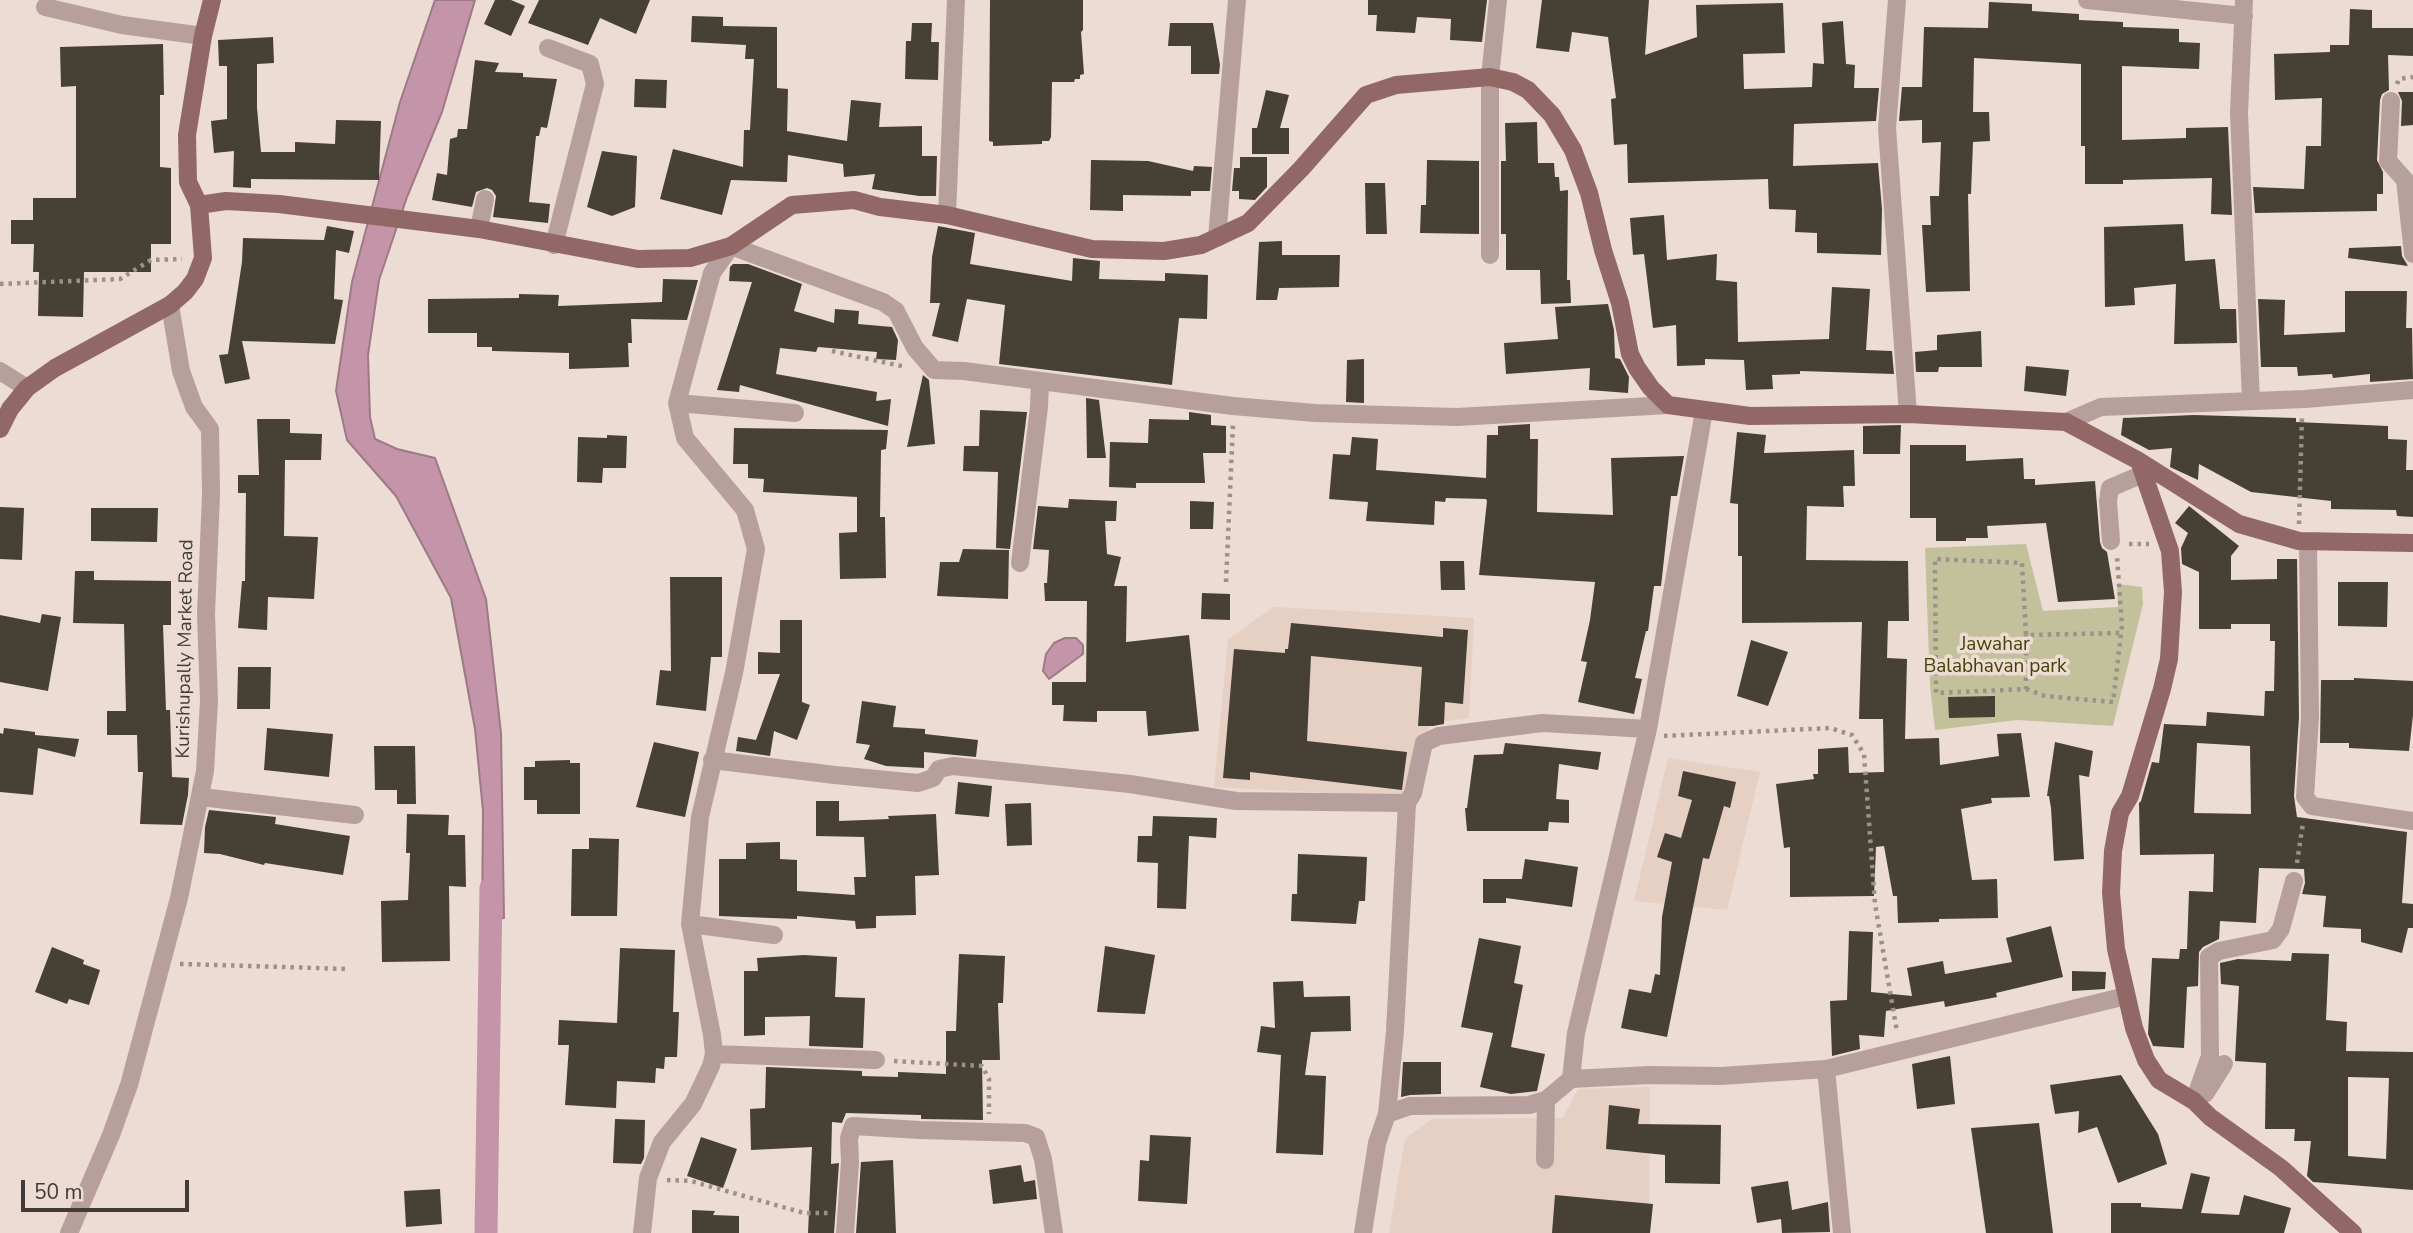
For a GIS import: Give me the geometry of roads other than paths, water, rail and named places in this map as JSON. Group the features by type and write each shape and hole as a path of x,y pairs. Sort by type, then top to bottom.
{"main road":[{"path":"0,429 10,409 27,388 55,368 170,305 195,279 204,258 199,205 188,182 186,164 192,96 212,0"},
{"path":"199,205 226,201 279,204 479,229 638,259 690,258 731,246 792,205 854,200 947,215 1092,248 1164,251 1201,245 1248,223 1268,205 1366,94 1396,85 1490,77 1513,82 1528,90 1552,115 1573,150 1589,193 1620,303 1630,354 1651,388 1668,405 1750,416 1908,414 2066,422 2239,524 2303,542 2413,543"},
{"path":"2141,467 2170,551 2173,592 2169,659 2162,690 2130,796 2120,813 2113,850 2111,893 2116,949 2134,1028 2146,1060 2160,1080 2281,1168 2353,1233"}],"street":[{"path":"947,215 956,0"},
{"path":"1217,238 1237,0"},
{"path":"1490,255 1490,77 1498,0"},
{"path":"1897,0 1887,128 1908,414"},
{"path":"2087,0 2244,8 2238,113 2251,401"},
{"path":"46,7 122,25 203,36"},
{"path":"548,48 590,64 594,84 554,245"},
{"path":"2391,101 2388,161 2405,180 2413,254"},
{"path":"479,229 485,199"},
{"path":"642,1233 648,1178 663,1142 693,1104 714,1054 690,924 700,817 734,673 755,549 745,510 685,438 677,403 712,273 731,246 883,302 896,311 915,348 934,370 964,371 1233,406 1315,413 1457,418 1668,405"},
{"name":"Kurishupally Market Road","path":"69,1233 111,1135 128,1085 180,898 201,797 209,725 206,601 211,429 194,407 181,371 170,305"},
{"path":"0,371 27,388"},
{"path":"1020,563 1040,382"},
{"path":"2066,422 2101,407 2305,399 2413,390"},
{"path":"677,403 795,413"},
{"path":"1570,1079 1576,1033 1647,733 1704,411"},
{"path":"2113,545 2108,501 2110,488 2141,467"},
{"path":"2303,542 2310,717 2305,797 2312,806 2413,821"},
{"path":"1363,1233 1377,1143 1387,1114 1395,1031 1407,803 1413,793 1424,743 1439,736 1542,723 1647,733"},
{"path":"712,760 918,783 933,778 939,769 953,766 1130,784 1236,802 1407,803"},
{"path":"201,797 355,815"},
{"path":"2196,1104 2210,1056 2209,957 2219,951 2273,940 2281,929 2294,881"},
{"path":"690,924 774,935"},
{"path":"1387,1114 1410,1106 1529,1105 1546,1100 1570,1079 1650,1074 1721,1076 1826,1069 2126,996"},
{"path":"714,1054 876,1060"},
{"path":"2196,1104 2224,1064"},
{"path":"1826,1069 1842,1233"},
{"path":"1545,1160 1546,1100"},
{"path":"845,1233 849,1138 853,1126 1026,1133 1036,1137 1043,1159 1054,1233"}],"waterway":[{"path":"486,1233 491,888"}],"park label":[{"name":"Jawahar Balabhavan park","path":"1995,656"}]}
